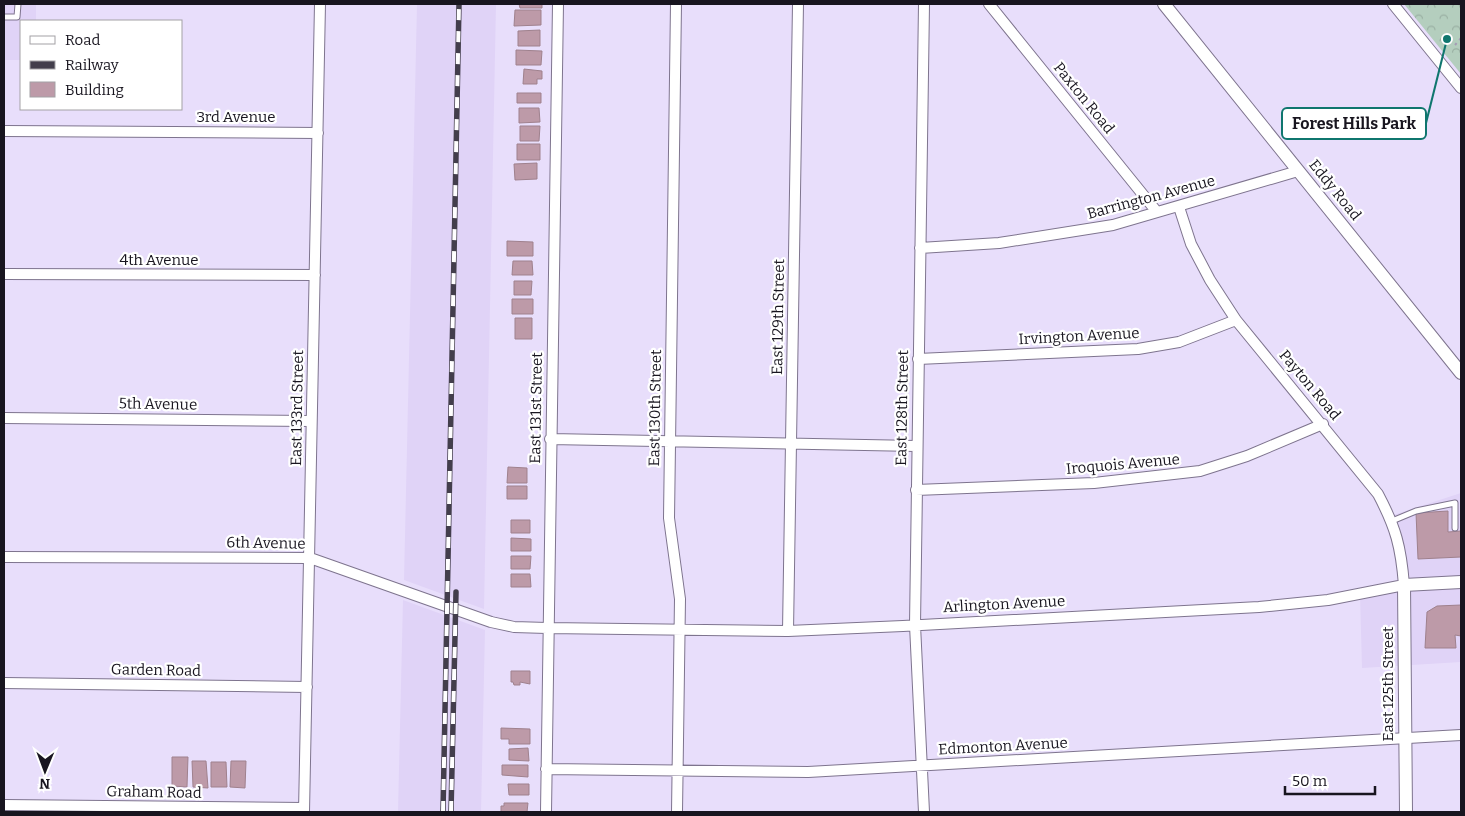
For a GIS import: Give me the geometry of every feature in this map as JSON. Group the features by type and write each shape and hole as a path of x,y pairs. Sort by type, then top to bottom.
{"street":[{"name":"East 133rd Street","path":"304,810 320,4"},
{"name":"East 131st Street","path":"546,812 547,628 558,4"},
{"name":"East 130th Street","path":"676,4 669,518 680,599 677,812"},
{"name":"East 129th Street","path":"788,631 798,4"},
{"name":"East 128th Street","path":"924,4 914,625 920,766 924,812"},
{"name":"Paxton Road","path":"988,4 1157,212"},
{"name":"Eddy Road","path":"1164,4 1461,373"},
{"path":"1393,4 1461,88"},
{"name":"3rd Avenue","path":"4,131 318,133"},
{"name":"Barrington Avenue","path":"920,248 999,243 1113,225 1298,171"},
{"name":"Payton Road","path":"1179,207 1191,244 1210,280 1236,320 1323,424 1378,494 1392,520 1401,552 1404,586"},
{"name":"4th Avenue","path":"4,274 315,275"},
{"name":"Irvington Avenue","path":"918,359 1138,349 1179,342 1236,320"},
{"name":"5th Avenue","path":"4,418 312,421"},
{"name":"Iroquois Avenue","path":"916,490 1094,483 1200,471 1247,456 1323,424"},
{"path":"550,439 916,446"},
{"name":"6th Avenue","path":"4,557 310,558 491,622 514,627 547,628"},
{"name":"Arlington Avenue","path":"547,628 788,631 914,625 1259,607 1328,600 1404,586 1461,582"},
{"name":"East 125th Street","path":"1404,586 1406,812"},
{"name":"Garden Road","path":"4,683 307,687"},
{"name":"Edmonton Avenue","path":"546,769 678,769 808,772 1461,736"},
{"name":"Graham Road","path":"4,805 304,810"}],"lane":[{"path":"4,17 17,17 18,4"},
{"path":"1392,520 1416,510 1455,503 1455,528"}],"path":[{"path":"1455,45 1461,38"}],"shaded area":[{"path":"4,4 36,4 36,20 20,20 20,60 4,60"},
{"path":"417,4 496,4 484,609 404,580"},
{"path":"1461,493 1461,662 1362,668 1360,594 1404,585 1390,516"},
{"path":"403,600 485,630 481,812 398,812"}],"green space":[{"path":"1404,4 1461,4 1461,74"}],"building":[{"path":"519,4 542,4 542,8 520,8"},
{"path":"515,10 541,10 541,25 514,26"},
{"path":"540,30 540,46 518,46 518,31"},
{"path":"516,50 542,51 541,65 516,65"},
{"path":"524,69 542,71 542,79 537,79 537,84 523,84"},
{"path":"517,93 541,93 541,103 517,103"},
{"path":"519,108 539,108 540,122 519,123"},
{"path":"520,126 540,126 539,141 520,141"},
{"path":"517,144 540,144 540,160 517,160"},
{"path":"537,163 537,179 515,180 514,164"},
{"path":"507,241 533,242 533,256 507,256"},
{"path":"513,261 532,261 533,275 512,275"},
{"path":"514,281 532,281 531,295 514,295"},
{"path":"512,299 533,299 533,314 512,314"},
{"path":"515,318 532,318 532,339 515,339"},
{"path":"508,467 527,468 527,483 507,483"},
{"path":"507,486 527,486 527,499 507,499"},
{"path":"1448,511 1448,532 1461,531 1461,557 1418,559 1416,513"},
{"path":"511,520 530,520 530,533 511,533"},
{"path":"511,538 531,539 531,551 511,551"},
{"path":"511,556 531,556 530,569 511,569"},
{"path":"511,574 530,574 531,587 511,587"},
{"path":"1461,605 1461,636 1455,635 1456,648 1425,648 1427,612 1437,606"},
{"path":"511,671 530,671 530,684 520,682 520,685 514,685 511,682"},
{"path":"501,728 530,729 530,744 509,744 509,739 501,739"},
{"path":"528,748 529,761 509,760 509,749"},
{"path":"172,757 188,757 187,787 172,786"},
{"path":"192,761 206,761 208,788 193,787"},
{"path":"231,761 246,761 245,788 230,787"},
{"path":"211,762 226,762 227,787 211,787"},
{"path":"502,765 528,765 528,777 502,775"},
{"path":"508,784 529,784 529,795 509,795"},
{"path":"504,803 528,803 527,812 501,812 501,806 504,806"}],"railway":[{"path":"443,812 459,4"},
{"path":"451,812 456,592"}],"place":[{"name":"Forest Hills Park","path":"1447,39"}]}
